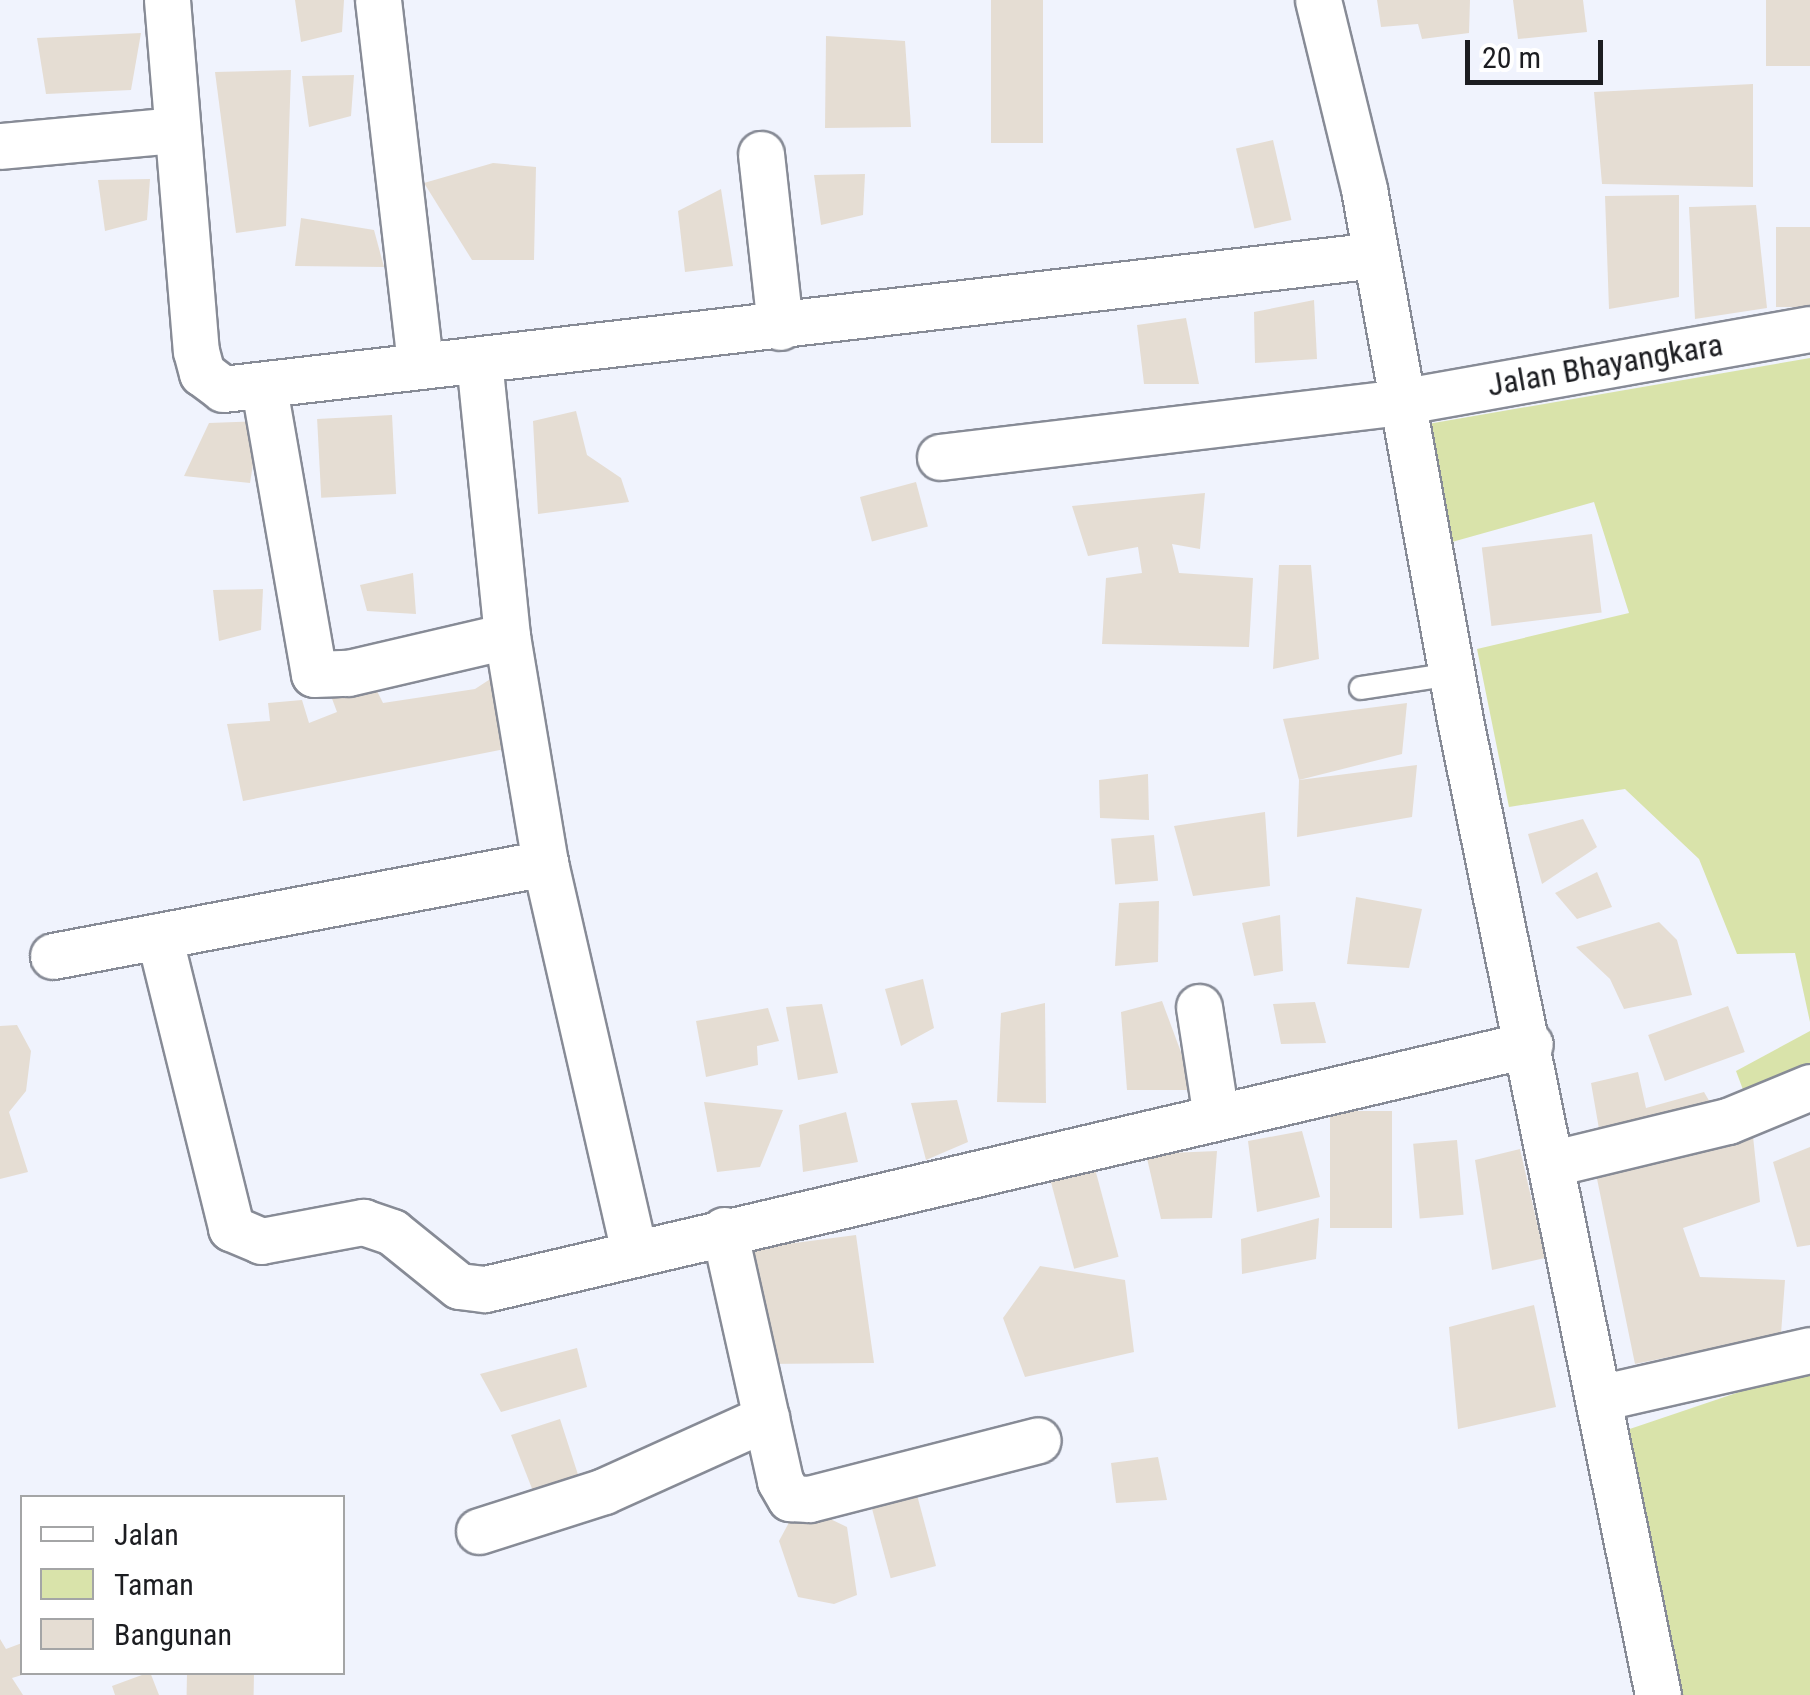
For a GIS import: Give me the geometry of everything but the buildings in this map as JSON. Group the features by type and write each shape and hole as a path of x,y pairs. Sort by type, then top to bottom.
{"street":[{"path":"167,0 176,130 202,372 223,389 264,388 420,363 780,327 1376,255"},
{"path":"378,0 420,363"},
{"path":"1318,0 1376,255 1452,674 1530,1044 1658,1695"},
{"path":"0,146 176,130"},
{"path":"762,154 780,327"},
{"name":"Jalan Bhayangkara","path":"940,457 1400,402 1810,328"},
{"path":"478,360 507,636 545,863 634,1252"},
{"path":"264,388 314,674 348,673 507,636"},
{"path":"53,956 545,863"},
{"path":"159,936 231,1228 244,1238 261,1242 363,1222 392,1232 459,1286 485,1289 1530,1044"},
{"path":"1199,1008 1216,1117"},
{"path":"1554,1163 1728,1121 1810,1086"},
{"path":"724,1230 766,1418 790,1498 809,1499 1038,1440"},
{"path":"1599,1398 1810,1350"},
{"path":"479,1531 604,1491 766,1418"}],"lane":[{"path":"1361,688 1452,674"}],"green space":[{"path":"1810,358 1810,1022 1795,953 1737,954 1699,859 1625,789 1509,807 1477,649 1629,613 1594,502 1452,542 1422,425"},
{"path":"1810,1031 1810,1086 1751,1111 1736,1071"},
{"path":"1810,1368 1810,1695 1656,1695 1609,1436"}]}
